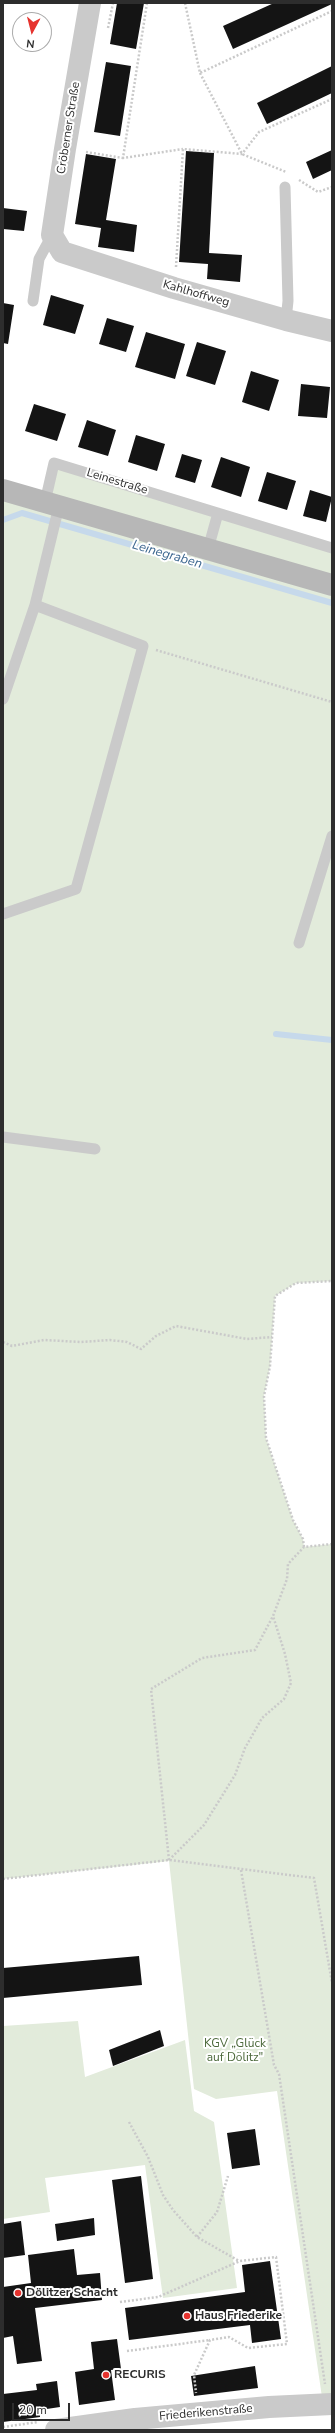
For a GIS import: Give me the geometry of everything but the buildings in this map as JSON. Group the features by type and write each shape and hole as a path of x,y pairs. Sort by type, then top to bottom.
{"main road":[{"path":"3,490 53,509 208,549 332,585"}],"street":[{"name":"Cröberner Straße","path":"57,243 65,149 90,3"},
{"name":"Kahlhoffweg","path":"57,243 174,288 286,320 332,330"},
{"name":"Friederikenstraße","path":"56,2430 135,2419 269,2407 332,2404"}],"lane":[{"path":"285,187 288,301 286,320"},
{"path":"33,302 39,259 57,243"},
{"name":"Leinestraße","path":"53,509 54,463 332,548"},
{"path":"3,699 34,605 53,529 53,509"},
{"path":"208,549 218,513"},
{"path":"3,914 76,888 143,646 34,605"},
{"path":"299,943 332,836"},
{"path":"3,1137 95,1149"}],"path":[{"path":"123,158 147,3"},
{"path":"185,3 200,73 242,154"},
{"path":"200,73 332,11"},
{"path":"242,154 259,132 332,99"},
{"path":"65,149 123,158 183,149 242,154 280,168 318,192 332,187"},
{"path":"174,288 183,149"},
{"path":"143,646 332,702"},
{"path":"304,1547 303,1539 293,1520 266,1438 264,1396 272,1337 275,1296 296,1283 332,1281"},
{"path":"3,1342 12,1346 44,1340 82,1342 110,1340 127,1342 141,1349 156,1336 176,1326 241,1338 272,1337"},
{"path":"169,1860 151,1689 202,1658 255,1650 273,1616 278,1599 287,1579 288,1564 304,1547 332,1544"},
{"path":"169,1860 204,1825 235,1774 246,1748 262,1718 284,1699 290,1683 286,1654 273,1616"},
{"path":"3,1879 169,1860 314,1878 332,1983"},
{"path":"241,1870 274,2065 279,2074 324,2378"},
{"path":"129,2122 148,2157 163,2195 197,2237 240,2262"},
{"path":"197,2237 217,2212 228,2176"},
{"path":"120,2302 158,2297 240,2262 276,2257 287,2344 248,2348 229,2338 127,2351"},
{"path":"196,2396 194,2375 210,2340"}],"green space":[{"name":"KGV „Glück auf Dölitz\"","path":"54,463 332,548 332,1281 296,1283 275,1296 270,1366 264,1396 266,1438 293,1520 303,1539 304,1547 332,1544 332,2404 323,2404 277,2091 216,2099 194,2089 169,1861 3,1879 3,490 44,502"},
{"path":"78,2021 85,2077 185,2040 194,2111 214,2122 237,2288 163,2298 145,2165 45,2178 50,2212 3,2219 3,2026"}],"waterway":[{"name":"Leinegraben","path":"3,520 22,513 332,603"},
{"path":"276,1034 332,1040"}],"place":[{"name":"Dölitzer Schacht","path":"18,2293"},
{"name":"Haus Friederike","path":"187,2316"},
{"name":"RECURIS","path":"106,2375"}]}
